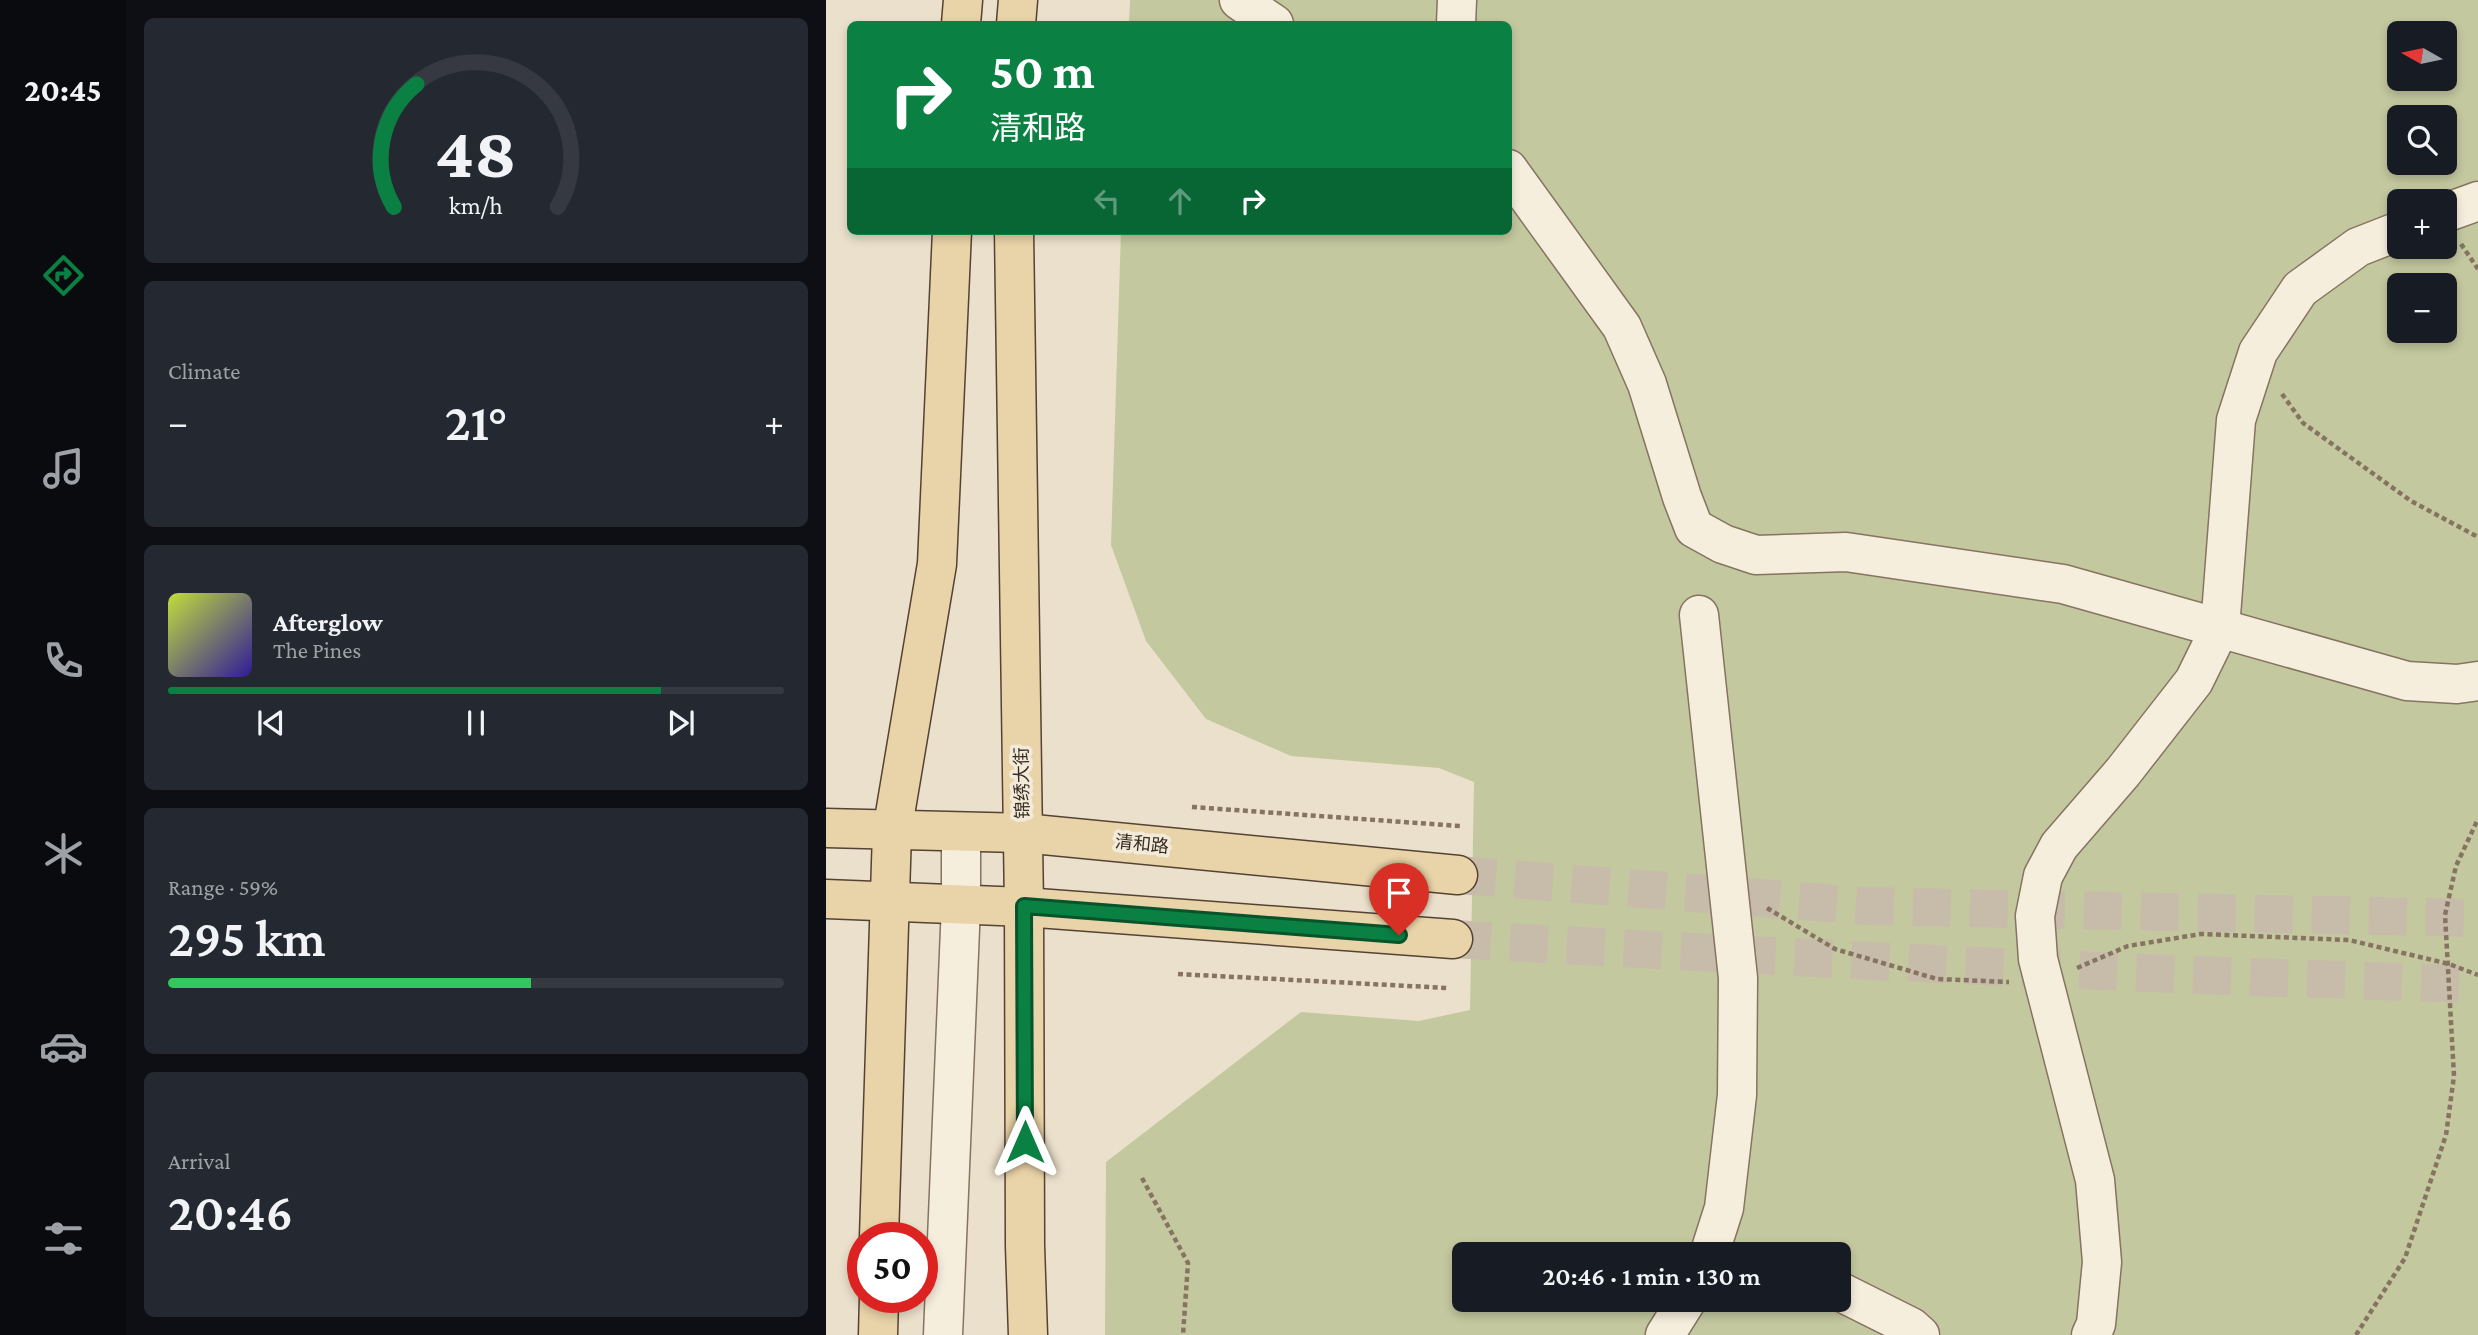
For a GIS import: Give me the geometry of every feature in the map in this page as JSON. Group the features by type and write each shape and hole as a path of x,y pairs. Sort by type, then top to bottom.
{"main road":[{"path":"961,21 962,0"},
{"path":"1016,21 1018,0"},
{"path":"879,1222 892,832 937,564 952,235"},
{"name":"锦绣大街","path":"1014,235 1028,1335"},
{"name":"清和路","path":"826,828 892,832 1023,833 1458,875"},
{"path":"826,899 1024,906 1453,939"},
{"path":"878,1335 879,1313"}],"lane":[{"path":"1239,0 1270,21"},
{"path":"1456,21 1457,0"},
{"path":"1512,175 1622,327 1647,384 1694,528 1723,544 1756,555 1846,552 2063,584 2407,681 2456,684 2478,681"},
{"path":"2457,209 2478,201"},
{"path":"2091,1335 2096,1324 2102,1262 2095,1180 2038,959 2035,916 2043,876 2059,846 2123,772 2194,681 2220,628 2236,420 2258,352 2300,289 2358,247 2387,236"},
{"path":"1699,615 1738,978 1737,1095 1724,1208 1713,1242"},
{"path":"943,1335 961,905 961,832"},
{"path":"1851,1297 1911,1326 1920,1335"},
{"path":"1665,1335 1679,1312"}],"path":[{"path":"2253,363 2264,369 2303,423 2411,501 2478,537"},
{"path":"1192,807 1460,826"},
{"path":"2356,1335 2405,1258 2446,1135 2454,1076 2445,915 2456,866 2478,819"},
{"path":"1727,884 1835,949 1937,979 2045,983 2128,946 2201,934 2349,940 2449,964 2478,975"},
{"path":"1178,974 1448,988"},
{"path":"1142,1178 1188,1264 1183,1335"}],"green space":[{"path":"1130,0 2478,0 2478,1335 1105,1335 1106,1162 1301,1012 1419,1021 1470,1010 1474,782 1439,768 1291,756 1206,719 1146,641 1111,545 1121,235 1512,235 1512,21 1129,21"}],"tunnel":[{"path":"1458,875 1865,906 2478,918"},
{"path":"1453,939 1965,965 2478,984"}],"route":[{"path":"1025,1142 1024,906 1399,935"}]}
